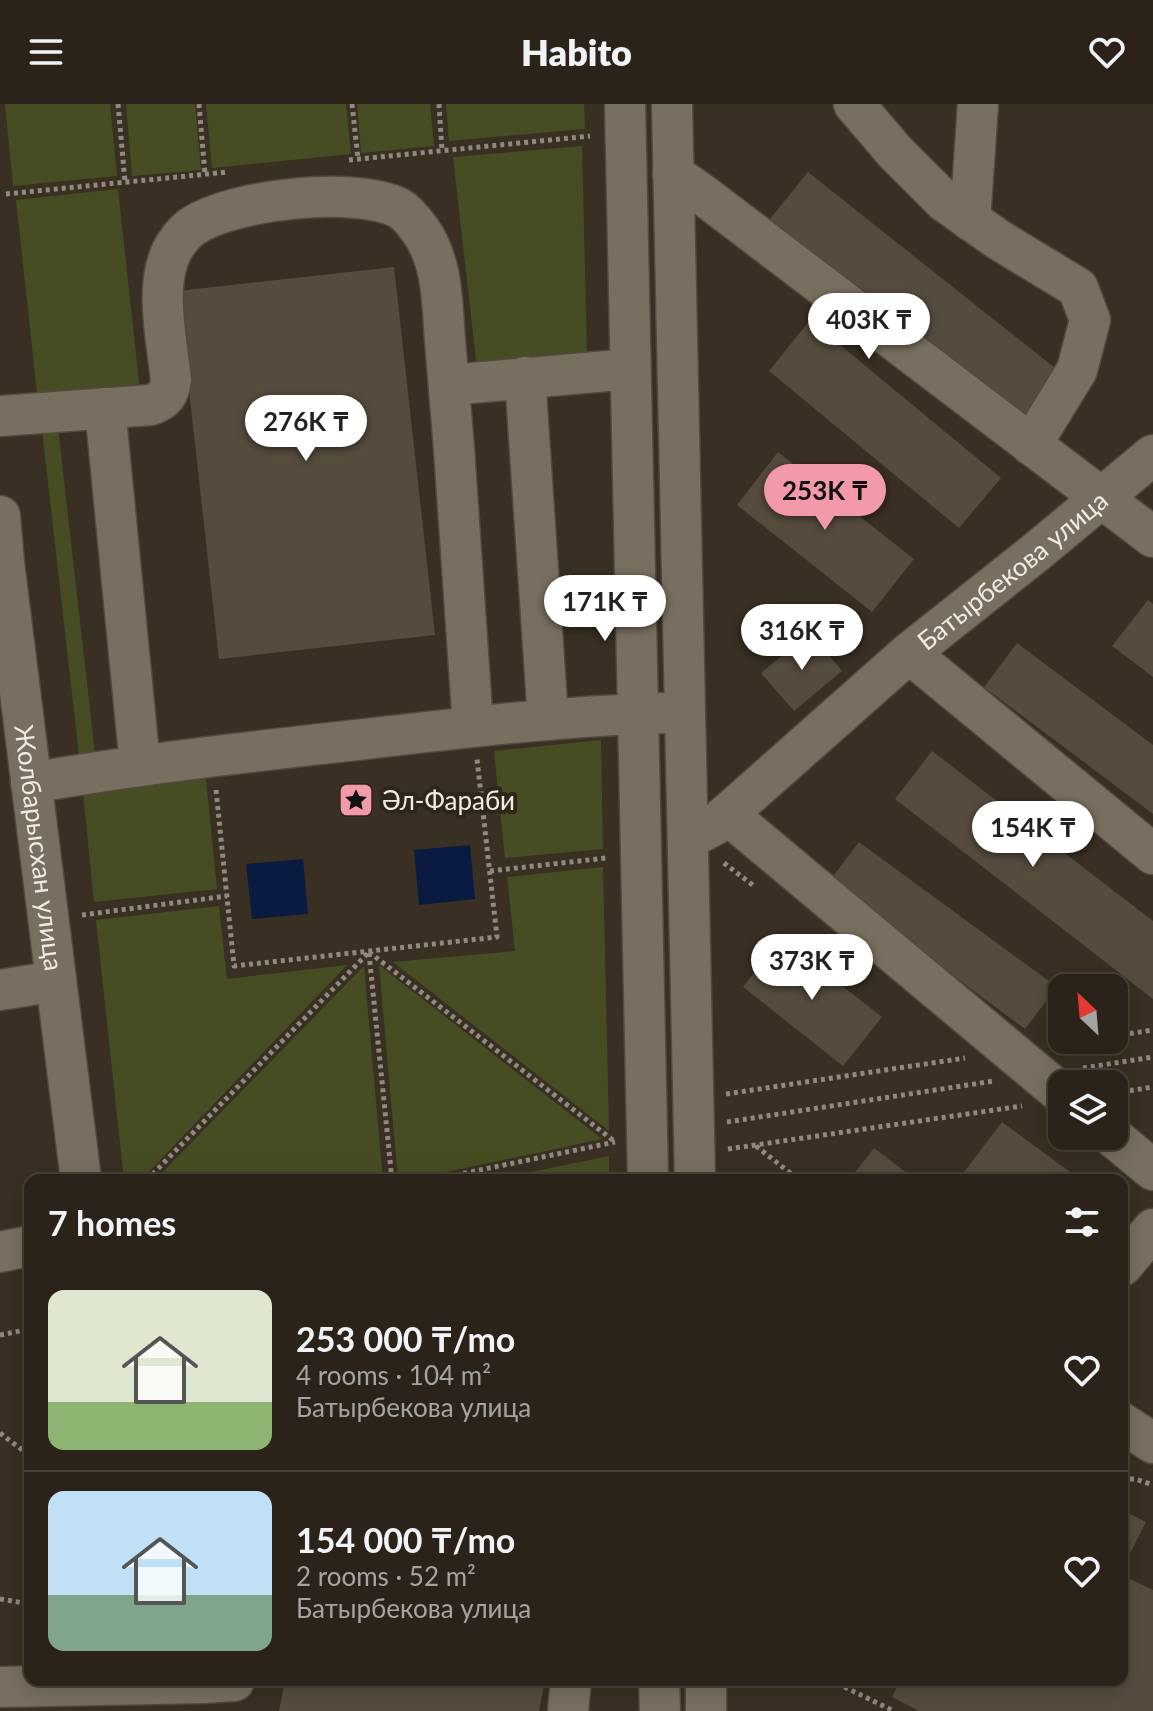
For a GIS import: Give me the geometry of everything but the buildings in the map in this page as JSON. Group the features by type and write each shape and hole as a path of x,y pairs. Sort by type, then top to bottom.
{"street":[{"path":"625,104 648,1174"},
{"path":"672,104 695,1174"},
{"path":"854,104 895,152 945,202 999,240 1078,288 1090,320 1077,370 1031,445"},
{"path":"970,220 978,104"},
{"path":"673,174 1153,537"},
{"path":"0,416 151,405 163,401 169,393 171,380 163,298 165,269 175,245 192,227 224,212 281,200 335,197 375,201 401,209 420,230 433,255 440,281 473,726"},
{"path":"449,385 630,369"},
{"path":"525,377 548,719"},
{"path":"105,408 140,765"},
{"name":"Батырбекова улица","path":"688,839 716,824 909,653 1153,455"},
{"name":"Жолбарысхан улица","path":"0,516 2,563 80,1174"},
{"path":"909,653 1153,854"},
{"path":"31,783 140,765 473,726 685,713"},
{"path":"727,814 1036,1081"},
{"path":"0,990 56,981"},
{"path":"1128,1149 1153,1170"},
{"path":"1128,1259 1153,1229"},
{"path":"0,1252 24,1247"},
{"path":"1128,1427 1153,1443"},
{"path":"568,1711 570,1686"},
{"path":"659,1686 660,1711"},
{"path":"706,1686 706,1711"},
{"path":"0,1687 233,1691"}],"path":[{"path":"118,104 125,182"},
{"path":"199,104 205,174"},
{"path":"352,104 358,159"},
{"path":"439,104 442,150"},
{"path":"212,756 234,966 369,952 497,937 473,726"},
{"path":"490,871 611,858"},
{"path":"81,915 227,896"},
{"path":"153,1174 369,952"},
{"path":"369,952 391,1174"},
{"path":"369,952 615,1142 461,1174"},
{"path":"1128,1034 1153,1030"},
{"path":"722,1123 1036,1081 1070,1054"},
{"path":"723,1150 1153,1057"},
{"path":"721,1095 1036,1081"},
{"path":"1128,1091 1153,1087"},
{"path":"755,1145 791,1174"},
{"path":"0,1335 24,1330"},
{"path":"0,1433 24,1451"},
{"path":"1128,1479 1153,1485"},
{"path":"0,1599 24,1603"},
{"path":"842,1686 894,1711"}],"green space":[{"path":"5,104 110,104 117,176 13,186"},
{"path":"126,104 195,104 201,170 132,176"},
{"path":"206,104 346,104 351,154 212,168"},
{"path":"357,104 430,104 434,146 361,153"},
{"path":"446,104 584,104 585,129 449,141"},
{"path":"582,146 587,357 477,369 453,157"},
{"path":"118,189 140,391 38,402 16,200"},
{"path":"58,428 96,762 80,764 42,430"},
{"path":"601,740 603,849 505,858 494,751"},
{"path":"206,779 217,889 94,902 83,792"},
{"path":"603,867 609,1131 393,962 515,951 507,877"},
{"path":"219,906 227,979 347,965 147,1174 123,1174 96,920"},
{"path":"379,965 602,1139 437,1174 397,1174"},
{"path":"364,966 382,1174 161,1174"},
{"path":"609,1156 609,1174 521,1174"}],"water":[{"path":"470,845 475,899 419,905 414,850"},
{"path":"303,859 308,914 252,919 246,864"}],"place":[{"name":"Әл-Фараби","path":"356,800"}]}
